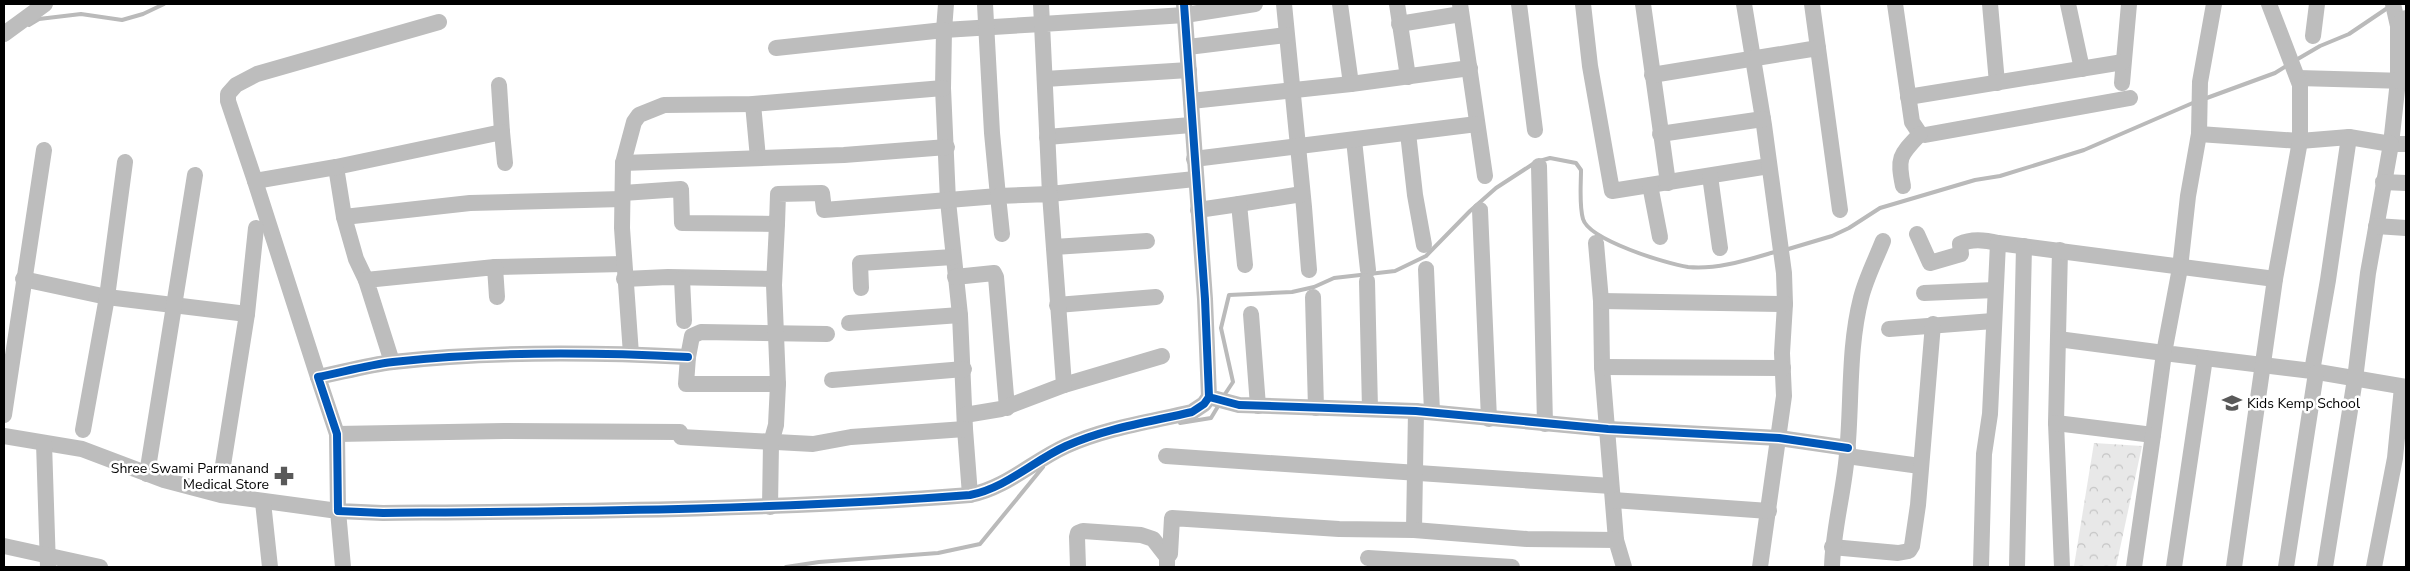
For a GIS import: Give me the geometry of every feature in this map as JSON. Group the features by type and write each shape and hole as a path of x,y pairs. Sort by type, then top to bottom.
{"street":[{"path":"4,34 45,4"},
{"path":"946,4 943,88 948,201 960,315 970,495"},
{"path":"985,4 988,28 992,134 1002,234"},
{"path":"1040,4 1050,194 1064,385"},
{"path":"776,48 944,30 1042,24 1184,9 1255,4"},
{"path":"1284,4 1309,270"},
{"path":"1340,4 1352,84"},
{"path":"1397,4 1408,77"},
{"path":"1519,4 1535,130"},
{"path":"1583,4 1590,66 1612,191 1769,166"},
{"path":"1647,4 1652,75 1668,183"},
{"path":"1744,4 1763,119 1784,272 1785,304 1784,396 1760,567"},
{"path":"1812,4 1840,210"},
{"path":"1895,4 1912,122 1920,134 1926,135 2130,98"},
{"path":"1990,4 1997,83"},
{"path":"2068,4 2082,69"},
{"path":"2122,83 2129,4"},
{"path":"2134,567 2164,354 2180,268 2188,196 2199,134 2200,82 2214,4"},
{"path":"2234,567 2264,367 2275,279 2300,141 2296,74 2270,4"},
{"path":"2313,36 2317,4"},
{"path":"1184,9 1188,47 1195,179 1213,398"},
{"path":"1400,24 1460,9 1485,176"},
{"path":"2326,567 2356,379 2383,182 2399,144 2402,81 2398,15"},
{"path":"343,567 338,511 337,434 228,102 228,94 236,85 257,74 438,22"},
{"path":"1188,47 1286,35"},
{"path":"1652,75 1818,48"},
{"path":"1908,97 2123,62"},
{"path":"1191,101 1352,84 1470,68"},
{"path":"1045,80 1189,70"},
{"path":"2296,74 2402,81"},
{"path":"499,85 504,163"},
{"path":"631,354 624,272 623,163 634,122 640,115 664,106 753,104 943,88"},
{"path":"753,104 758,158"},
{"path":"1660,134 1763,119"},
{"path":"1194,159 1298,148 1477,124"},
{"path":"1047,137 1192,125"},
{"path":"255,181 336,167 502,132"},
{"path":"1408,133 1414,195 1424,245"},
{"path":"1903,186 1899,158 1920,134"},
{"path":"2199,134 2300,141 2349,137 2399,144"},
{"path":"2286,567 2349,137"},
{"path":"1354,140 1368,276 1370,410"},
{"path":"623,163 844,155 947,146"},
{"path":"4,415 23,279 44,150"},
{"path":"83,430 107,297 125,162"},
{"path":"1539,166 1545,424"},
{"path":"336,167 344,217 356,259 366,280 392,362"},
{"path":"147,474 176,305 195,175"},
{"path":"1710,176 1720,248"},
{"path":"770,507 771,443 776,425 778,384 774,279 778,194 822,193 824,210 998,196 1050,194 1195,179"},
{"path":"2383,182 2406,183"},
{"path":"1650,185 1660,237"},
{"path":"344,217 470,203 622,196 681,189 682,223 777,224"},
{"path":"1198,210 1302,194"},
{"path":"1239,204 1246,265"},
{"path":"1480,210 1489,419"},
{"path":"2376,226 2406,228"},
{"path":"223,465 247,314 256,228"},
{"path":"1917,234 1930,263 1961,254 1960,244 1964,242 1980,240 2180,268 2275,279"},
{"path":"1054,247 1147,241"},
{"path":"1832,567 1832,547 1848,452 1850,384 1860,299 1883,241"},
{"path":"1596,243 1602,301 1602,367 1616,540 1624,567"},
{"path":"1981,567 1984,454 1990,414 1998,243"},
{"path":"2017,567 2024,246"},
{"path":"2060,250 2056,423 2062,567"},
{"path":"861,288 860,263 953,257"},
{"path":"366,280 495,267 624,272 682,278 774,279"},
{"path":"495,267 497,297"},
{"path":"1414,530 1414,472 1424,411 1426,270"},
{"path":"955,277 994,273 996,277 1007,408"},
{"path":"682,278 684,320"},
{"path":"23,279 107,297 247,314"},
{"path":"1924,293 1995,290"},
{"path":"1057,305 1156,297"},
{"path":"1313,298 1316,408"},
{"path":"1602,301 1785,304"},
{"path":"1251,314 1258,406"},
{"path":"849,323 960,315"},
{"path":"1889,329 1933,324 1993,321"},
{"path":"1832,547 1898,552 1908,551 1914,539 1933,324"},
{"path":"778,384 689,386 685,381 689,341 695,333 827,334"},
{"path":"2058,339 2314,372 2404,387 2395,458 2374,567"},
{"path":"318,377 392,362 488,355 631,354 688,357"},
{"path":"337,434 504,431 681,435 771,443 812,444 965,422 1007,408 1064,385 1162,356"},
{"path":"2174,567 2205,358"},
{"path":"1602,367 1783,368"},
{"path":"832,380 964,369"},
{"path":"4,436 82,449 147,474 191,488 263,502 338,511 392,513 770,507 858,504 970,495 981,493 1023,473 1064,447 1103,432 1192,412 1213,398 1239,405 1424,411 1489,419 1608,429 1779,438 1920,466"},
{"path":"2056,423 2153,435"},
{"path":"44,443 47,562"},
{"path":"1166,456 1414,472 1769,511"},
{"path":"263,502 270,567"},
{"path":"1167,562 1170,554 1172,518 1339,530 1414,530 1527,539 1616,540"},
{"path":"1078,567 1076,537 1083,530 1141,535 1153,538 1167,562"},
{"path":"4,546 47,562 100,567"},
{"path":"1368,558 1512,567"}],"green space":[{"path":"2094,443 2142,446 2116,567 2074,566"}],"waterway":[{"path":"29,25 39,19 81,14 122,20 143,14 164,4"},
{"path":"2296,60 2320,46 2349,34 2389,7"},
{"path":"2204,99 2275,73 2288,65"},
{"path":"1785,250 1832,236 1849,228 1880,208 1975,180 2000,176 2084,150 2195,102"},
{"path":"1223,397 1233,382 1221,328 1229,295 1292,292 1314,287 1334,278 1395,271 1426,256 1470,211 1496,188 1536,162 1550,158 1576,163 1581,170 1582,213 1588,227 1613,243 1630,250 1678,265 1699,268 1734,263 1778,251"},
{"path":"1180,423 1211,418 1220,403"},
{"path":"786,567 819,562 938,553 980,544 1043,467"}],"cycle path":[{"path":"1184,4 1205,299 1209,397 1239,405 1416,411 1608,429 1779,438 1848,448"},
{"path":"688,357 577,353 503,354 430,358 384,363 318,377 337,434 338,511 383,513 677,509 824,504 970,495 996,486 1066,446 1097,434 1192,412 1204,404 1209,397"}],"place":[{"name":"Kids Kemp School","path":"2232,403"},
{"name":"Shree Swami Parmanand Medical Store","path":"284,476"}]}
